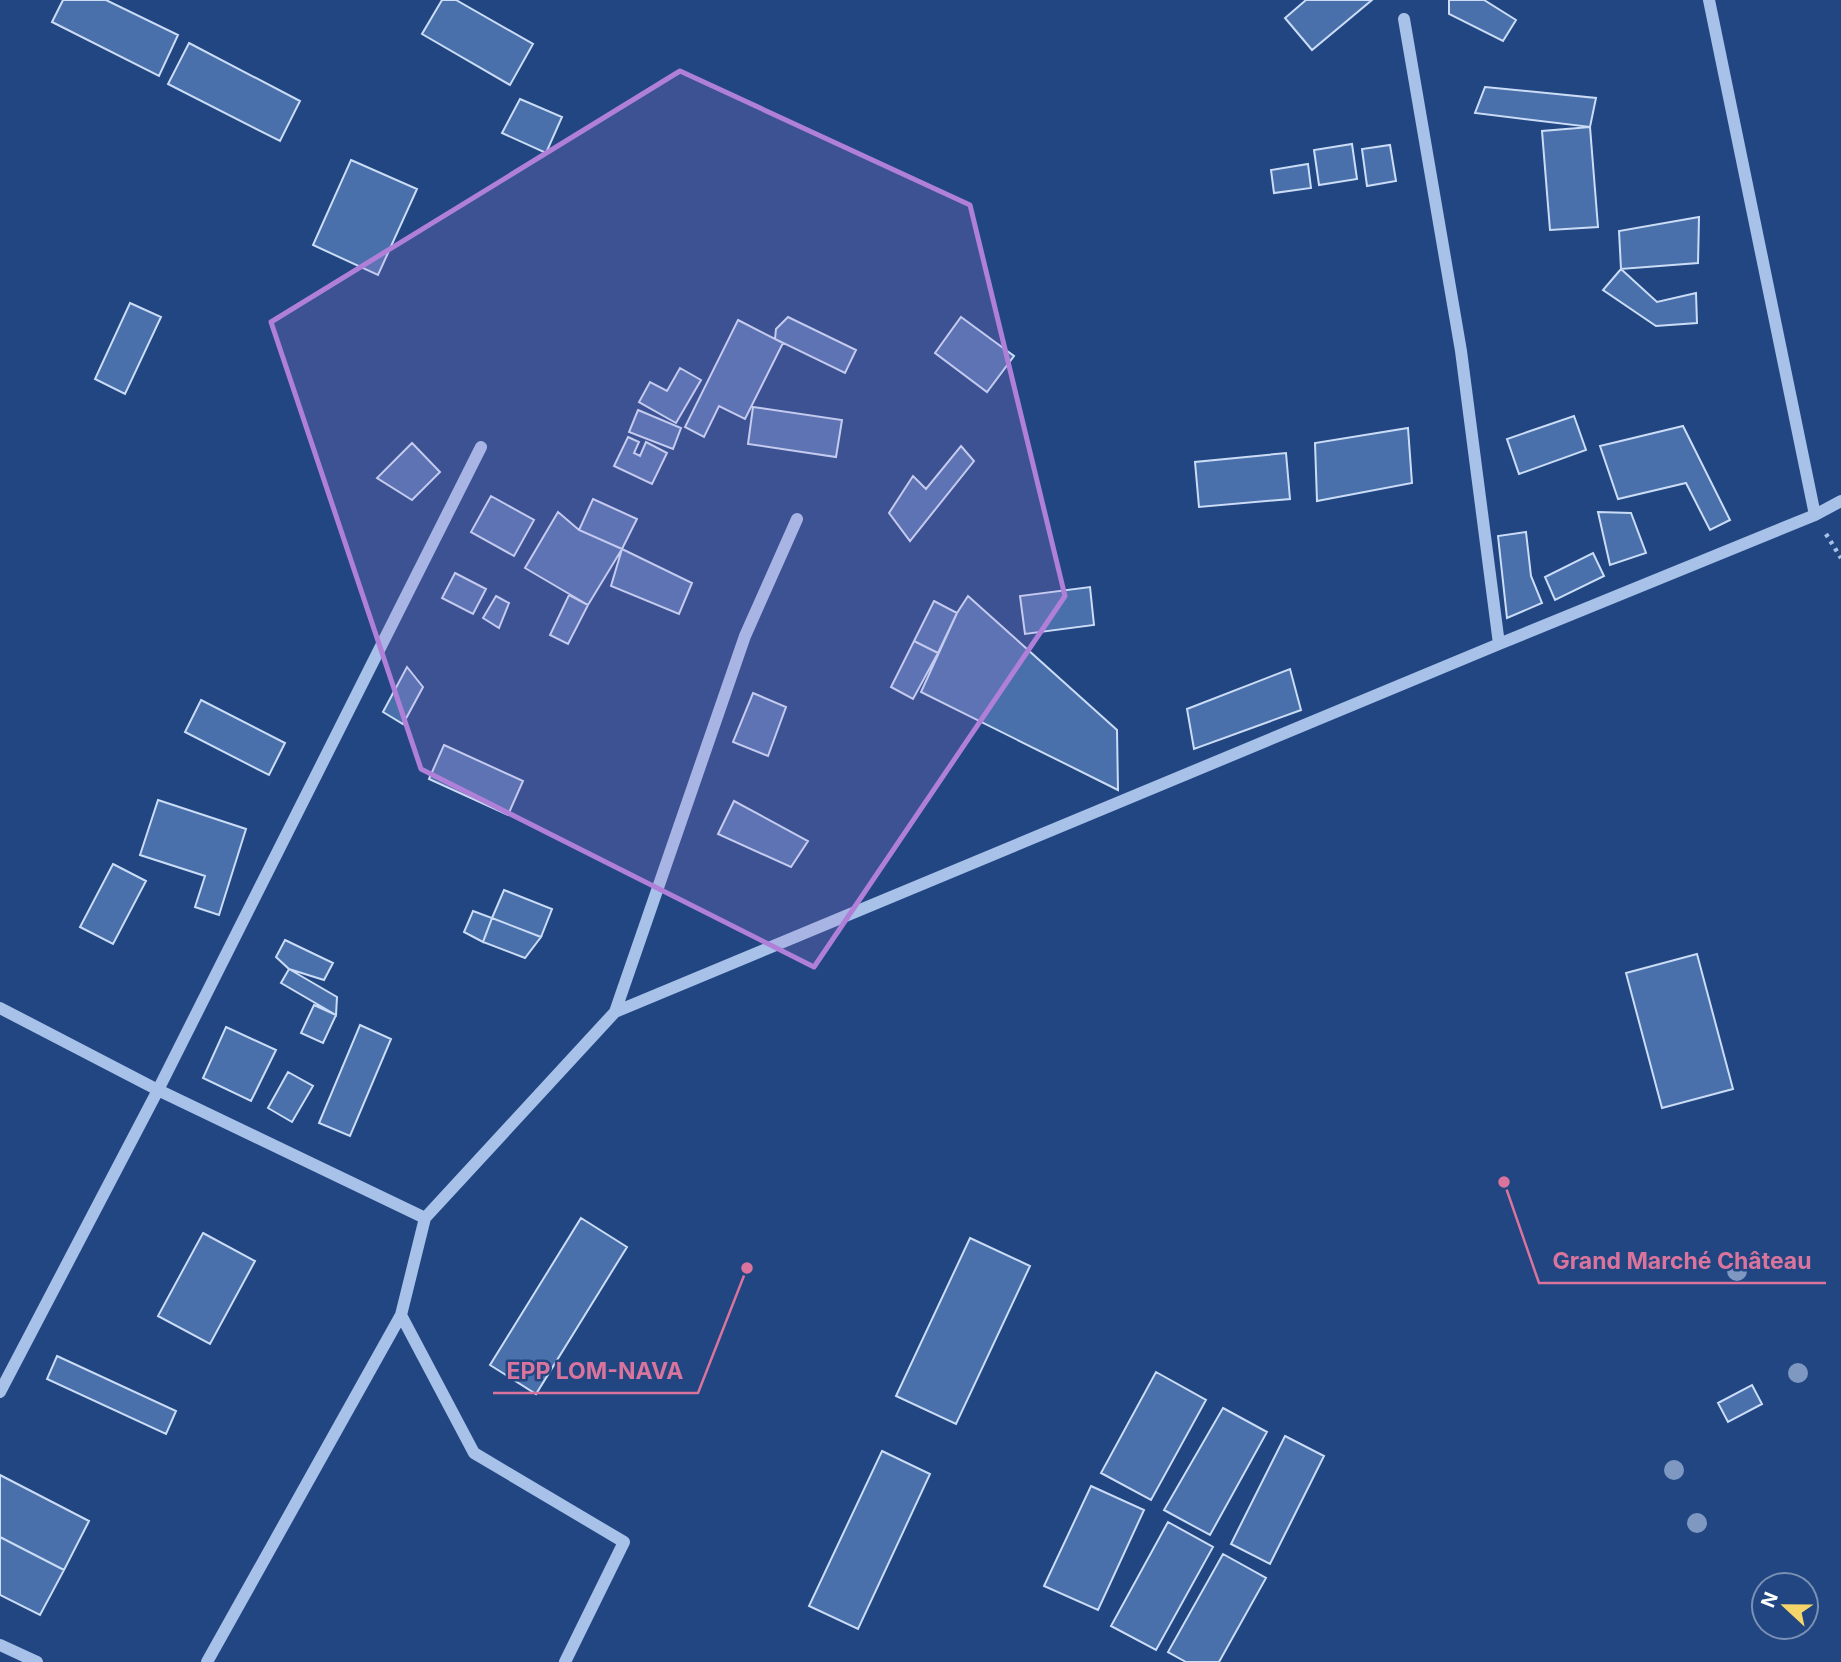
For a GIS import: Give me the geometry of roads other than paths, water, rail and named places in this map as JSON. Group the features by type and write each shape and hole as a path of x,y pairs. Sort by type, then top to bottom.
{"street":[{"path":"1709,0 1815,515"},
{"path":"1404,19 1461,351 1499,644"},
{"path":"0,1392 158,1090 481,447"},
{"path":"615,1012 1815,515 1841,501"},
{"path":"207,1662 401,1315 425,1218 615,1012 745,636 797,519"},
{"path":"0,1008 158,1090 425,1218"},
{"path":"401,1315 474,1453 624,1542 565,1662"},
{"path":"0,1645 37,1662"}],"place":[{"name":"Grand Marché Château","path":"1504,1182"},
{"name":"EPP LOM-NAVA","path":"747,1268"}]}
